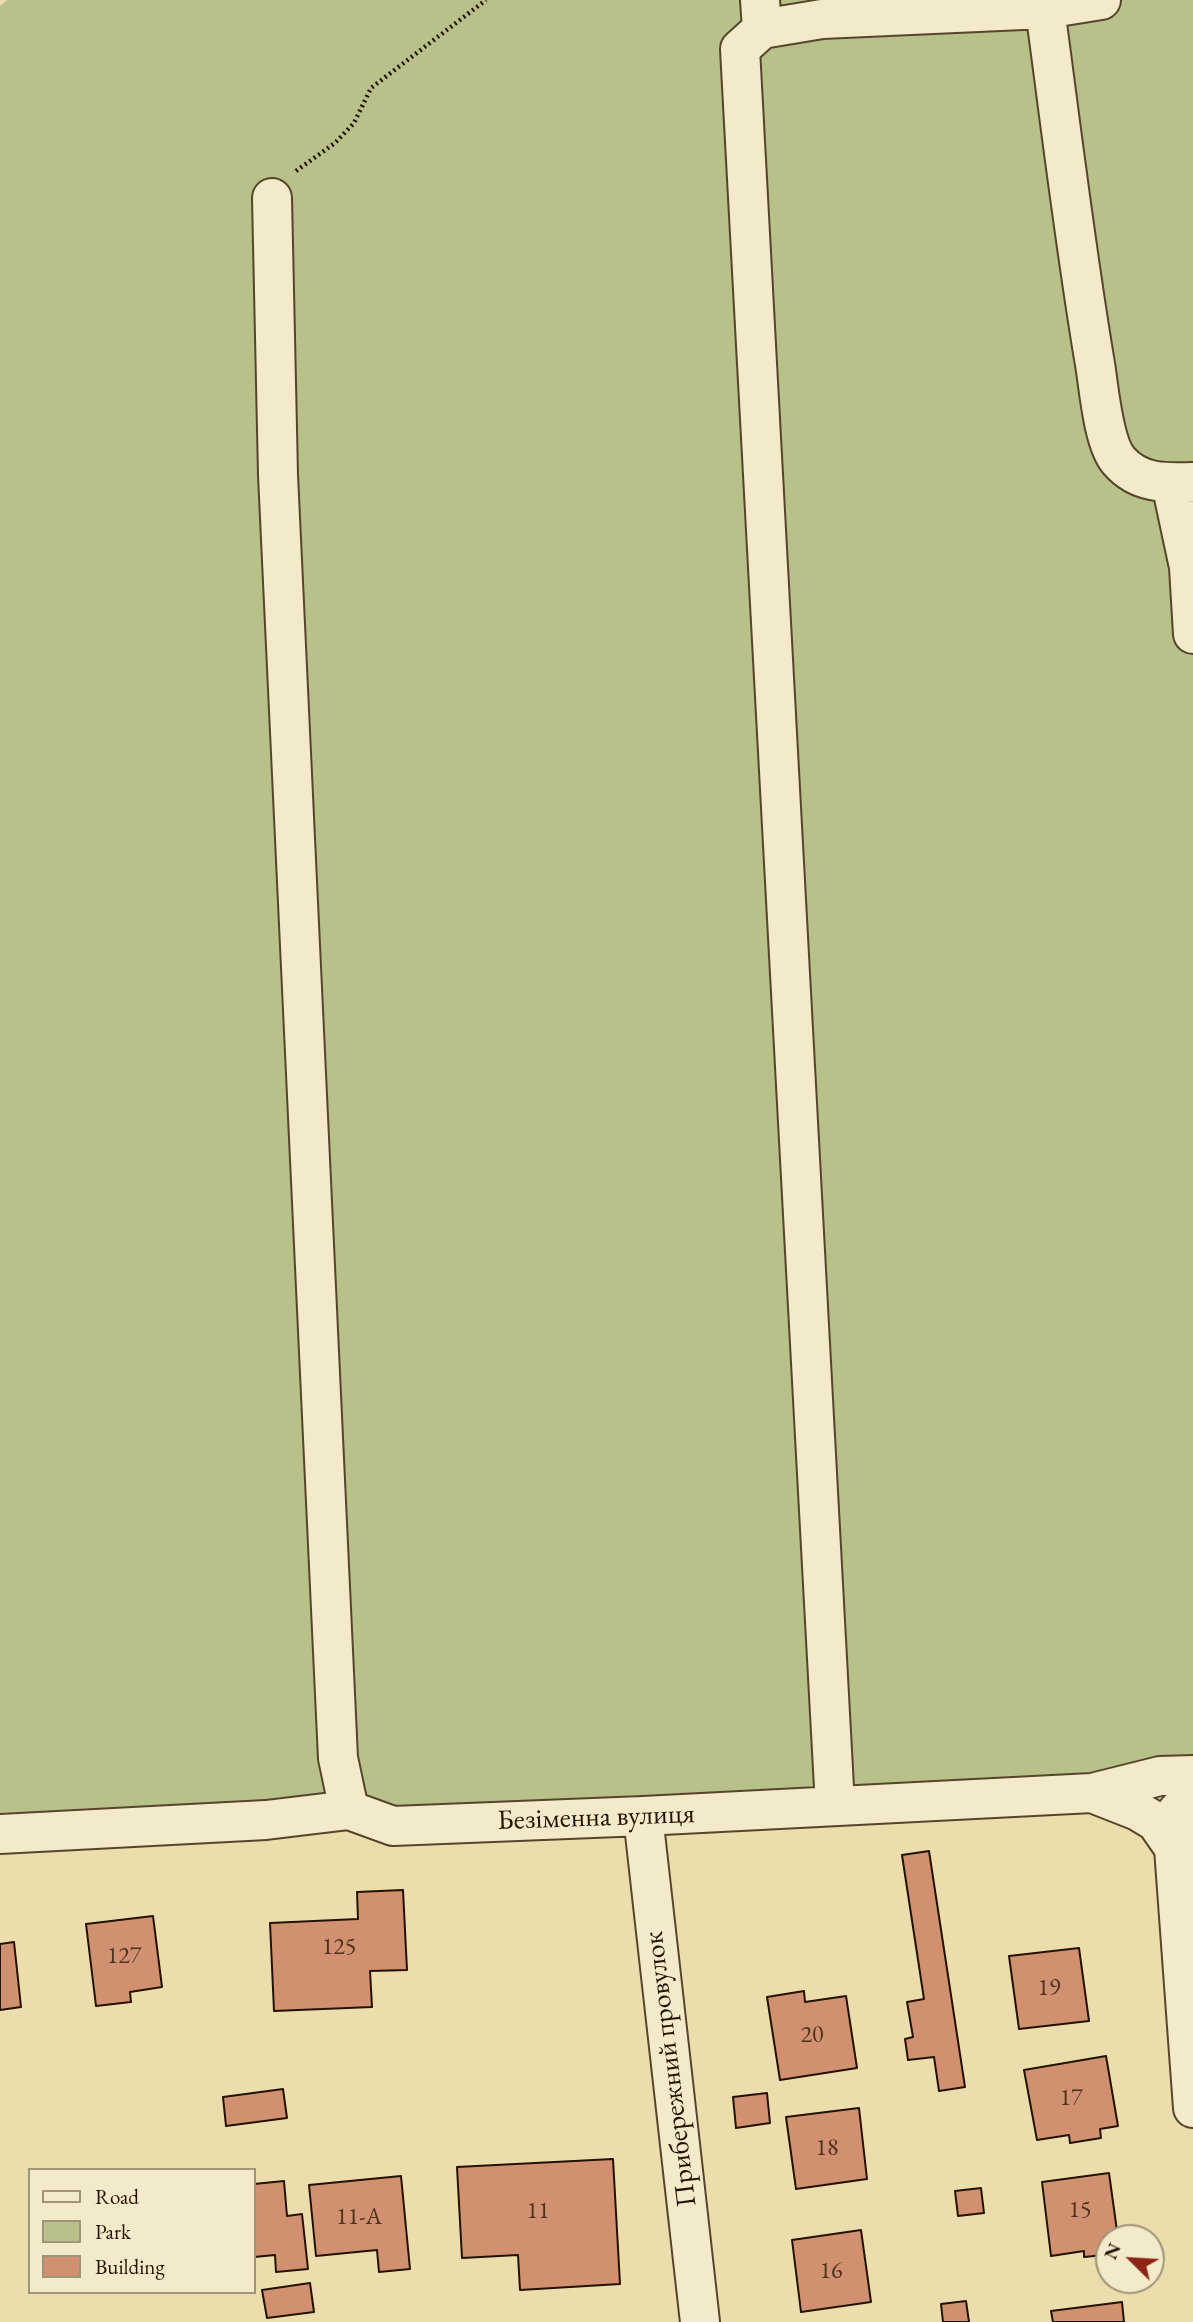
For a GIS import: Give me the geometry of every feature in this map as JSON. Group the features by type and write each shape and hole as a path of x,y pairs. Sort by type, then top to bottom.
{"street":[{"path":"835,1806 740,49 761,15 822,19 1045,9 1101,0"},
{"path":"1045,9 1085,306 1106,432 1118,460 1140,478 1182,483 1193,634"},
{"path":"272,198 278,475 338,1758 349,1811"},
{"name":"Безіменна вулиця","path":"0,1834 266,1820 349,1811 393,1826 643,1816 1092,1793 1160,1776 1193,1775"},
{"path":"1092,1793 1138,1811 1156,1822 1174,1848"},
{"path":"1193,1794 1176,1813 1174,1848 1193,2108"},
{"name":"Прибережний провулок","path":"643,1816 700,2322"}],"path":[{"path":"272,198 296,172 335,143 354,123 371,88 486,0"}],"green space":[{"path":"7,0 1193,0 1193,1765 993,1791 0,1820 0,6"}],"building":[{"path":"929,1851 965,2087 939,2091 934,2057 908,2060 905,2039 913,2037 907,2002 924,1999 902,1855"},
{"path":"403,1890 407,1970 370,1971 372,2007 274,2011 270,1923 358,1919 357,1892"},
{"path":"153,1916 162,1987 130,1992 131,2002 96,2006 86,1924"},
{"path":"14,1942 21,2007 0,2010 0,1944"},
{"path":"1079,1948 1089,2021 1019,2029 1009,1956"},
{"path":"804,1991 805,2002 846,1996 857,2068 780,2080 767,1997"},
{"path":"1106,2056 1118,2126 1100,2129 1101,2138 1070,2143 1069,2135 1037,2140 1024,2070"},
{"path":"283,2089 287,2118 226,2126 223,2097"},
{"path":"767,2093 770,2123 736,2128 733,2097"},
{"path":"859,2108 867,2179 796,2189 786,2117"},
{"path":"613,2159 620,2284 520,2290 518,2255 462,2258 457,2167"},
{"path":"1109,2173 1116,2224 1095,2224 1095,2256 1084,2257 1084,2251 1051,2256 1042,2182"},
{"path":"401,2176 410,2269 379,2272 377,2250 316,2256 309,2185"},
{"path":"284,2181 287,2216 302,2214 308,2269 276,2272 275,2255 256,2257 256,2184"},
{"path":"981,2188 984,2213 958,2216 955,2191"},
{"path":"861,2230 871,2302 801,2312 792,2240"},
{"path":"310,2283 314,2312 267,2318 262,2290"},
{"path":"966,2301 969,2322 943,2322 941,2304"},
{"path":"1122,2302 1124,2322 1053,2322 1051,2311"}]}
